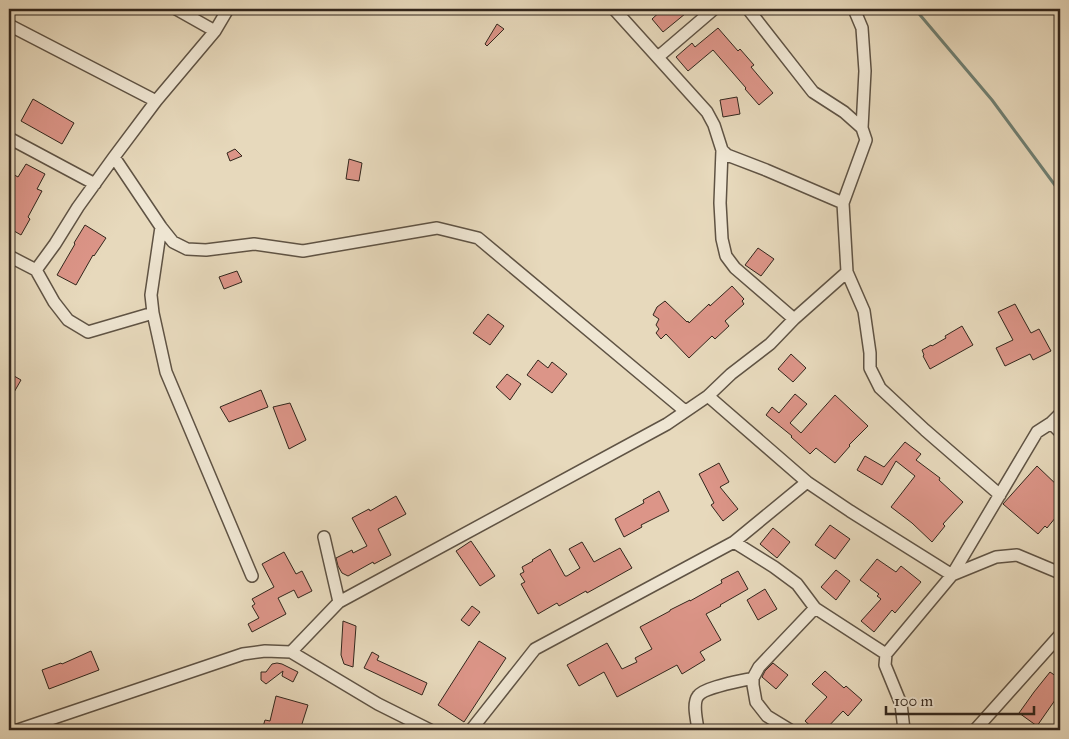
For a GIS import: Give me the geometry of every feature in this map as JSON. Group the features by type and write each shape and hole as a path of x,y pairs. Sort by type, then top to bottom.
{"street":[{"path":"176,9 215,31"},
{"path":"36,270 114,157 156,101 215,31 228,9"},
{"path":"614,9 706,112 714,125 722,150 722,239 726,256 735,268 794,319"},
{"path":"658,57 714,9"},
{"path":"748,9 813,92 844,112 862,128"},
{"path":"854,9 862,28 865,71 862,128 866,140 843,203 847,272 864,311 870,353 870,368 880,388 924,430 1000,495"},
{"path":"9,25 156,101"},
{"path":"9,138 95,184"},
{"path":"722,150 727,155 843,203"},
{"path":"114,157 161,227 173,242 186,249 206,250 254,244 303,251 437,228 478,238 685,411"},
{"path":"161,227 151,295 166,372 252,576"},
{"path":"9,256 36,270 54,302 68,320 88,332 153,313"},
{"path":"291,652 339,602 667,424 708,396 731,374 770,344 794,319 847,272"},
{"path":"708,396 807,482 952,575"},
{"path":"904,730 902,704 885,665 886,654 952,575 1037,432 1060,414"},
{"path":"1050,422 1060,432"},
{"path":"471,730 535,649 734,542 807,482"},
{"path":"324,537 339,602"},
{"path":"734,542 774,567 796,584 815,608 886,654"},
{"path":"952,575 996,556 1017,555 1060,573"},
{"path":"790,730 767,716 756,702 753,678 759,667 815,608"},
{"path":"975,730 1060,636"},
{"path":"18,730 243,654 265,651 291,652 378,704 430,730"},
{"path":"698,730 695,706 697,696 705,690 753,678"}],"building":[{"path":"663,9 691,9 663,32 652,19"},
{"path":"497,24 504,29 487,46 485,44"},
{"path":"718,28 738,51 740,49 754,65 751,67 773,93 759,105 713,50 688,71 676,57 692,43 695,47"},
{"path":"737,97 740,114 723,117 720,100"},
{"path":"33,99 74,123 62,144 21,121"},
{"path":"235,149 242,156 230,161 227,153"},
{"path":"349,159 362,163 359,181 346,179"},
{"path":"26,164 45,174 37,189 42,191 21,235 9,228 9,172 18,177"},
{"path":"85,225 106,238 93,255 76,285 57,275"},
{"path":"758,248 774,259 761,276 745,265"},
{"path":"237,271 242,282 224,289 219,277"},
{"path":"732,286 744,299 742,301 744,304 725,321 729,326 715,339 712,336 689,358 666,334 661,339 656,333 659,329 656,325 659,319 653,315 657,307 665,301 689,323"},
{"path":"1015,304 1031,333 1039,329 1051,351 1033,360 1030,354 1005,366 996,348 1013,340 998,312"},
{"path":"488,314 504,326 490,345 473,333"},
{"path":"962,326 973,345 930,369 922,350 946,338 945,336"},
{"path":"791,354 806,368 793,382 778,369"},
{"path":"538,360 548,368 552,362 567,374 552,393 527,375"},
{"path":"9,373 21,380 9,401"},
{"path":"507,374 521,384 510,400 496,387"},
{"path":"261,390 268,407 229,422 220,407"},
{"path":"795,394 807,404 790,423 801,433 835,395 868,426 849,445 835,463 816,448 810,454 792,436 766,415 772,407 779,413"},
{"path":"290,403 306,440 289,449 273,407"},
{"path":"905,442 921,454 916,460 940,478 939,480 963,502 943,524 945,526 932,542 891,507 915,476 896,461 882,485 857,470 865,456 884,467"},
{"path":"719,463 729,482 720,487 738,509 723,521 711,505 714,503 699,474"},
{"path":"1037,466 1060,488 1060,512 1047,528 1045,526 1038,534 1003,504"},
{"path":"659,491 669,511 641,525 642,527 624,537 615,519 644,503 643,500"},
{"path":"396,496 406,514 378,529 391,555 374,564 373,562 348,576 342,573 336,558 352,550 353,553 367,546 352,518 369,509 370,511"},
{"path":"830,525 850,539 835,559 815,545"},
{"path":"773,528 790,542 777,558 760,544"},
{"path":"471,541 495,576 480,586 456,551"},
{"path":"582,542 594,562 620,548 632,568 587,593 586,591 559,606 557,603 538,614 521,584 525,582 520,574 524,572 522,567 550,549 565,576 567,576 580,568 569,549"},
{"path":"284,552 296,574 302,571 312,591 298,598 294,590 278,598 286,614 252,632 248,624 259,618 252,606 255,604 252,599 274,587 262,564"},
{"path":"877,559 896,572 901,566 921,582 895,613 892,610 874,632 861,621 881,599 877,596 879,594 860,580"},
{"path":"836,570 850,581 836,600 821,587"},
{"path":"738,571 748,589 706,614 721,640 700,652 705,660 682,674 677,665 617,697 604,672 579,686 567,665 607,643 622,669 637,662 635,658 652,649 640,627 722,583 721,580"},
{"path":"765,589 777,609 758,620 747,600"},
{"path":"472,606 480,612 469,626 461,620"},
{"path":"343,621 356,626 353,667 344,664 341,655"},
{"path":"479,641 506,658 464,722 438,705"},
{"path":"91,651 99,670 49,689 42,670 62,664"},
{"path":"372,652 379,656 377,660 427,683 422,695 364,668"},
{"path":"277,663 298,672 293,682 282,676 283,671 266,684 261,680 261,672 266,672 272,664"},
{"path":"773,663 788,675 776,689 762,677"},
{"path":"825,671 844,688 846,686 862,700 848,716 843,711 825,730 815,730 805,721 827,697 812,684"},
{"path":"1050,672 1060,679 1060,693 1037,726 1019,713"},
{"path":"276,696 308,705 300,730 262,730 265,720 270,721"}],"waterway":[{"path":"915,9 992,100 1060,192"}]}
